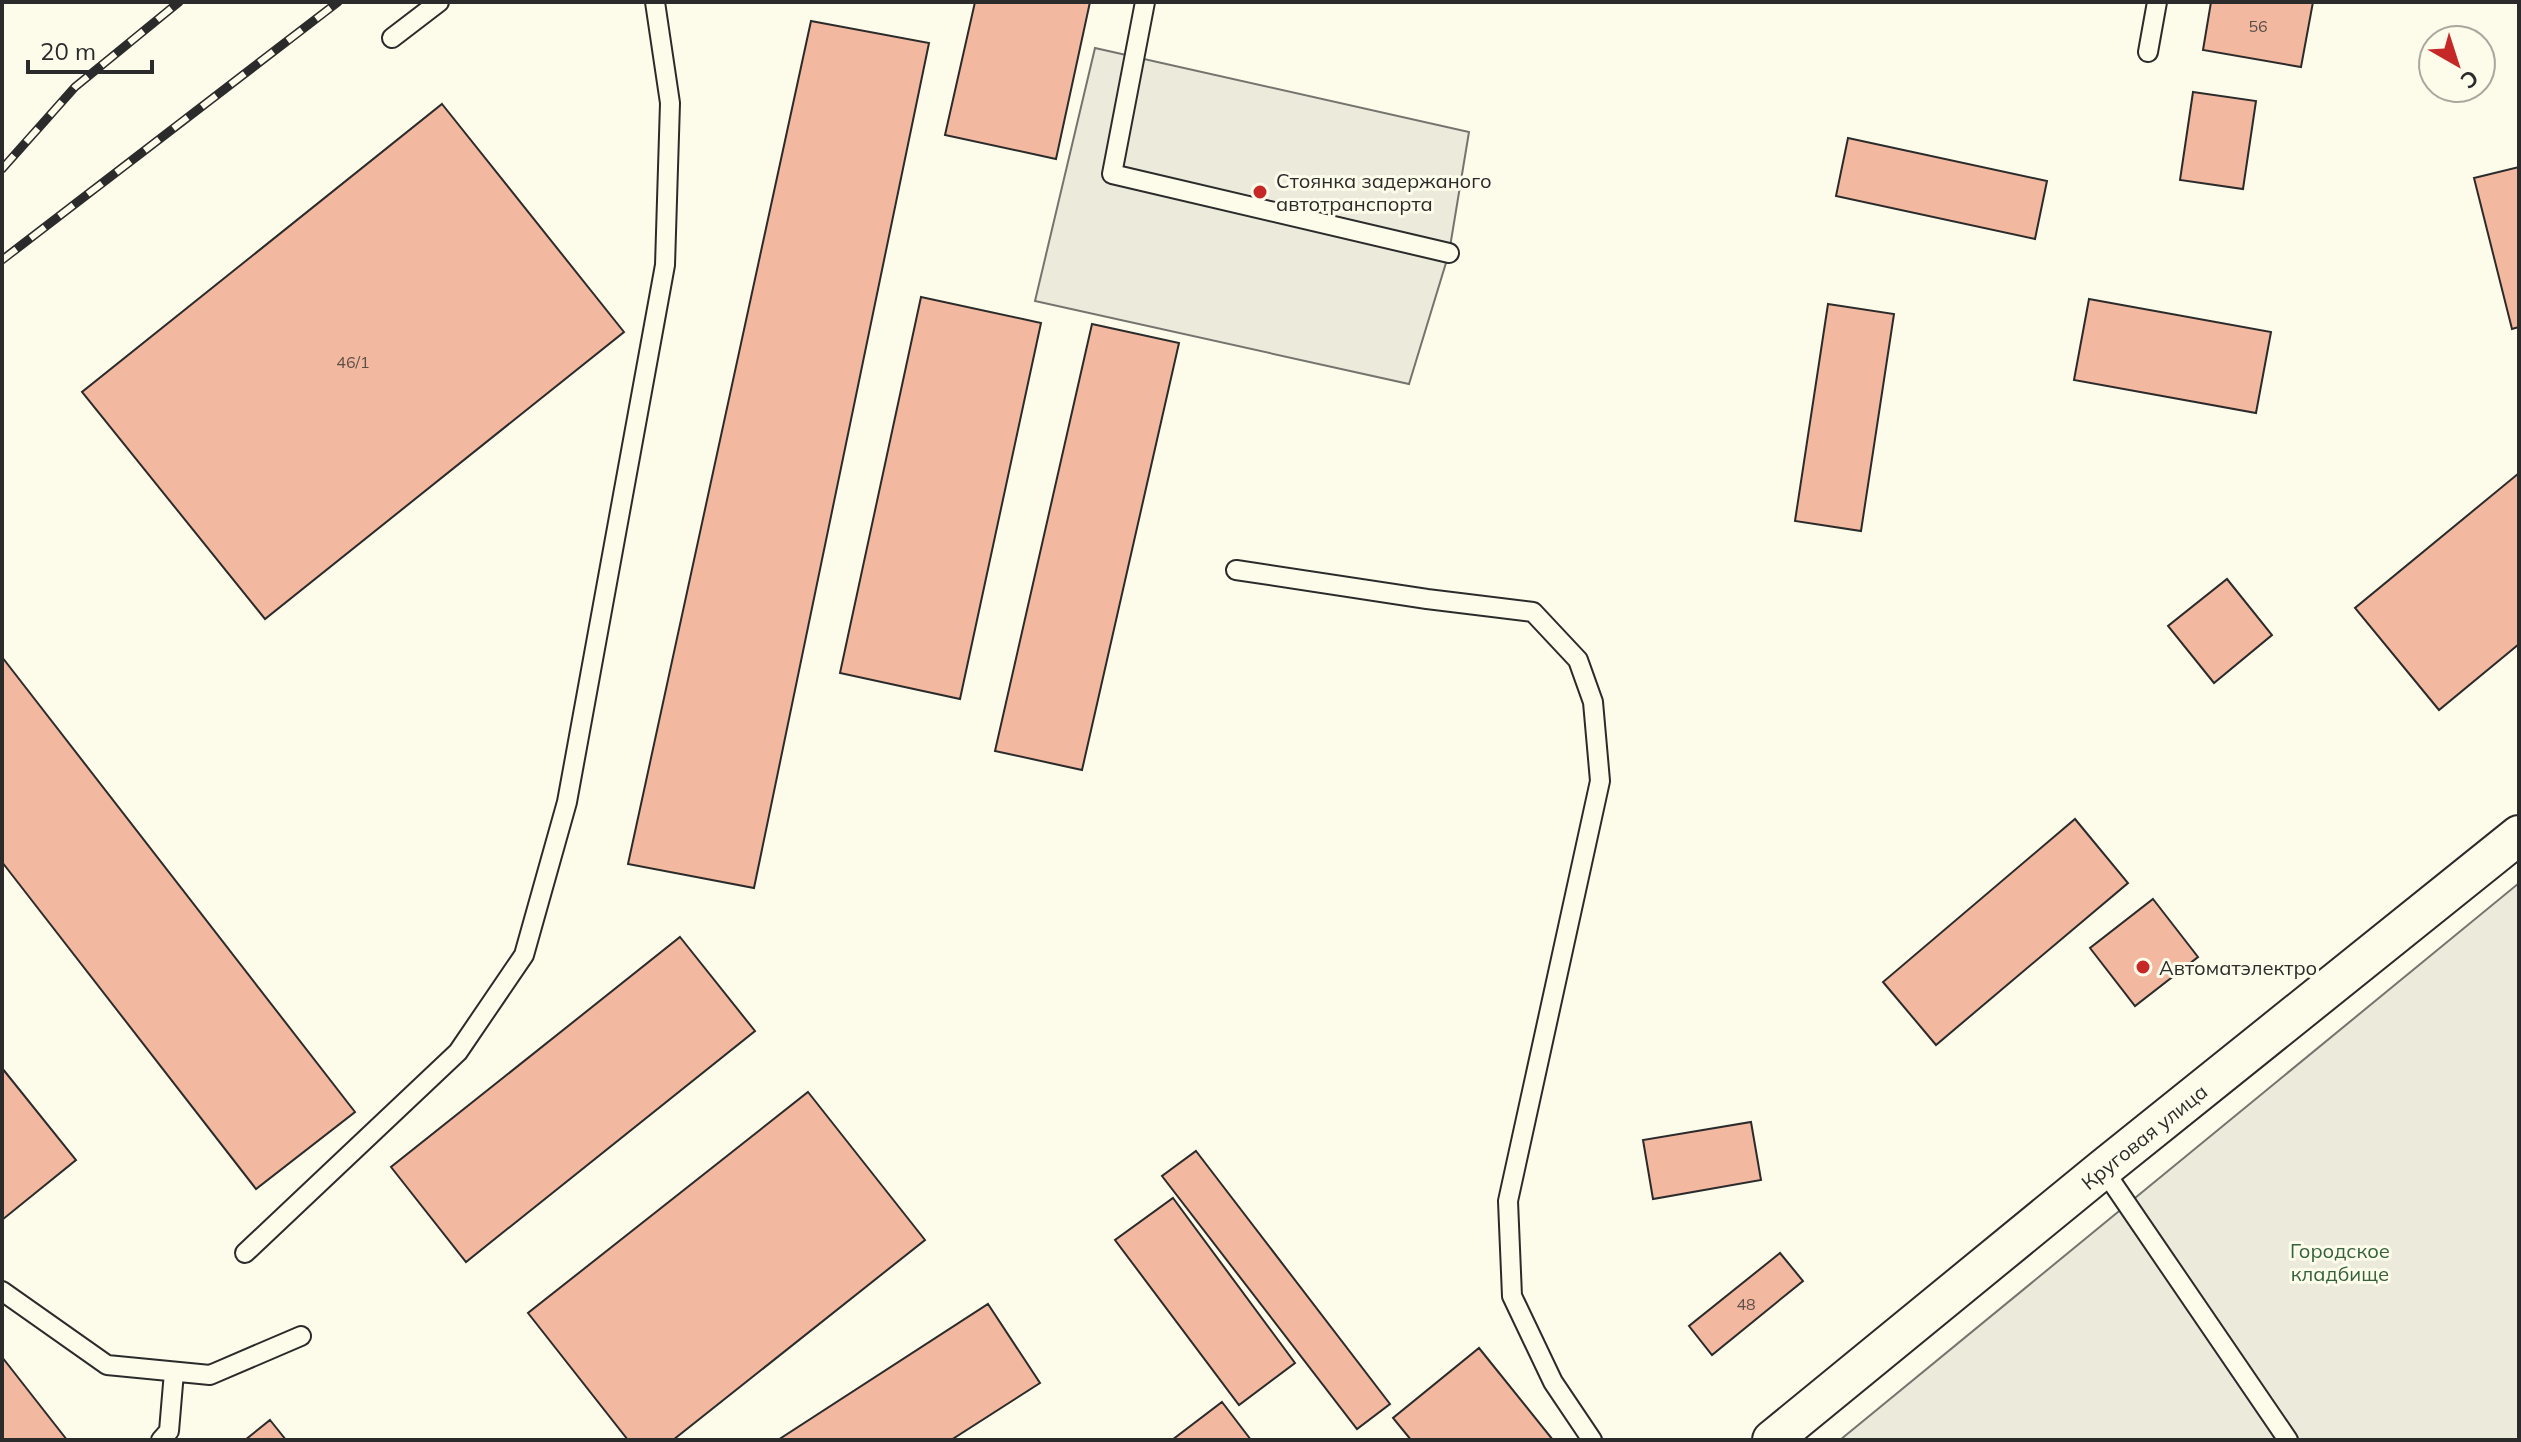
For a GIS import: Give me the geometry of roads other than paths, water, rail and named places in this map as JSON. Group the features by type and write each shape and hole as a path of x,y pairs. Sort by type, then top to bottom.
{"street":[{"name":"Круговая улица","path":"1772,1440 2519,835"}],"lane":[{"path":"392,38 439,2"},
{"path":"245,1253 458,1052 524,955 567,802 665,265 670,103 655,2"},
{"path":"1145,2 1112,174 1449,253"},
{"path":"2148,52 2157,2"},
{"path":"1236,570 1533,612 1578,660 1593,702 1600,781 1508,1201 1512,1296 1553,1382 1592,1440"},
{"path":"2103,1169 2288,1440"},
{"path":"2,1291 107,1365 210,1375 301,1336"},
{"path":"161,1440 169,1431 174,1372"}],"railway":[{"path":"2,169 75,87 179,2"},
{"path":"2,260 338,2"}],"place":[{"name":"Стоянка задержаного автотранспорта","path":"1260,192"},
{"name":"Автоматэлектро","path":"2143,967"}],"park label":[{"name":"Городское кладбище","path":"2340,1262"}]}
